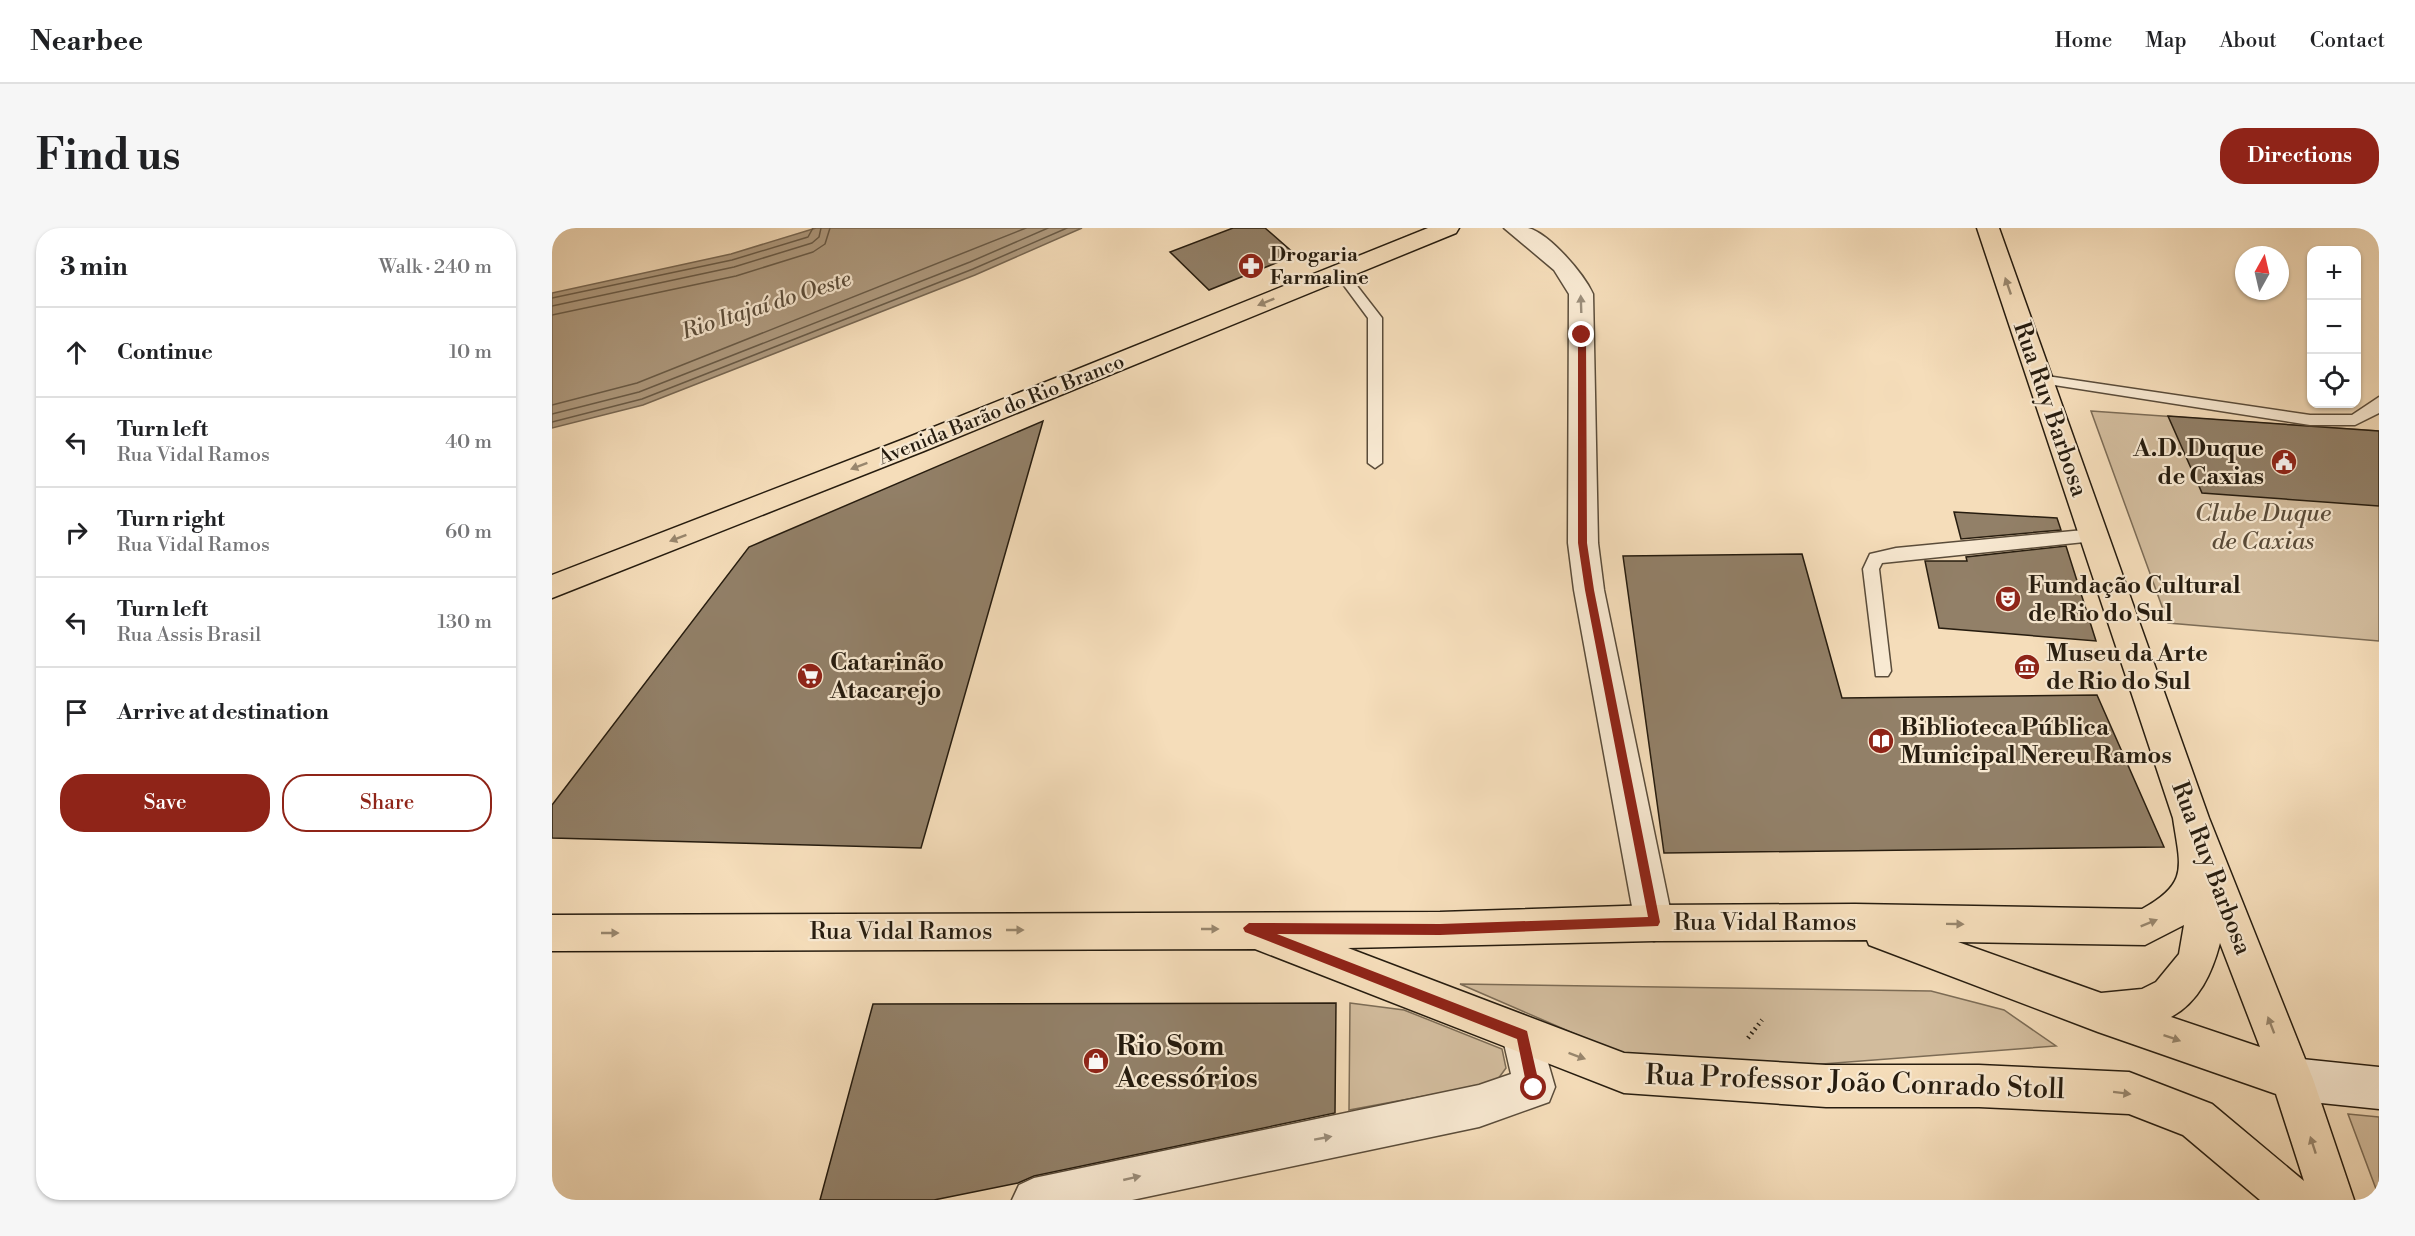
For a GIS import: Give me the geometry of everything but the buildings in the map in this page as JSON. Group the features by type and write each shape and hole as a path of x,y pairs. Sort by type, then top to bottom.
{"main road":[{"name":"Avenida Barão do Rio Branco","path":"552,587 914,445 1448,228"},
{"name":"Rua Ruy Barbosa","path":"1988,228 2191,818 2292,1079 2332,1200"},
{"path":"2098,1012 2148,1007 2175,992 2197,960 2203,930 2199,874 2191,818"},
{"name":"Rua Vidal Ramos","path":"552,933 1249,928 1440,930 1654,922 1855,922 2145,927 2178,909 2199,874"},
{"path":"1855,922 2098,1012 2292,1079"},
{"name":"Rua Vidal Ramos","path":"1249,928 1522,1035"},
{"name":"Rua Professor João Conrado Stoll","path":"1522,1035 1624,1073 1826,1086 2000,1087 2129,1093 2197,1119 2259,1168 2292,1200"}],"street":[{"path":"1515,228 1565,269 1577,282 1581,294 1583,543 1589,590 1654,922"},
{"path":"1034,1200 1256,1151 1479,1106 1534,1088 1522,1035"},
{"path":"2292,1079 2379,1088"}],"lane":[{"path":"1340,272 1375,318 1375,463"},
{"path":"2040,379 2310,420 2355,420 2375,409 2379,402"},
{"path":"1882,671 1871,569 1876,558 1896,554 2094,535"}],"green space":[{"name":"Clube Duque de Caxias","path":"2091,411 2379,431 2379,641 2168,623"},
{"path":"1460,984 1931,991 2004,1010 2056,1046 1783,1067 1633,1059"},
{"path":"1350,1003 1404,1010 1502,1049 1506,1068 1495,1083 1349,1110"},
{"path":"2348,1114 2379,1117 2379,1197"}],"water":[{"name":"Rio Itajaí do Oeste","path":"816,228 1082,228 975,275 643,405 552,428 552,293 731,254"}],"place":[{"name":"Drogaria Farmaline","path":"1251,266"},
{"name":"A.D. Duque de Caxias","path":"2284,462"},
{"name":"Fundação Cultural de Rio do Sul","path":"2008,599"},
{"name":"Museu da Arte de Rio do Sul","path":"2027,667"},
{"name":"Catarinão Atacarejo","path":"810,676"},
{"name":"Biblioteca Pública Municipal Nereu Ramos","path":"1881,741"},
{"name":"Rio Som Acessórios","path":"1096,1061"}],"route":[{"path":"1534,1088 1522,1035 1249,928 1440,930 1654,922 1589,590 1583,543 1582,335"}]}
